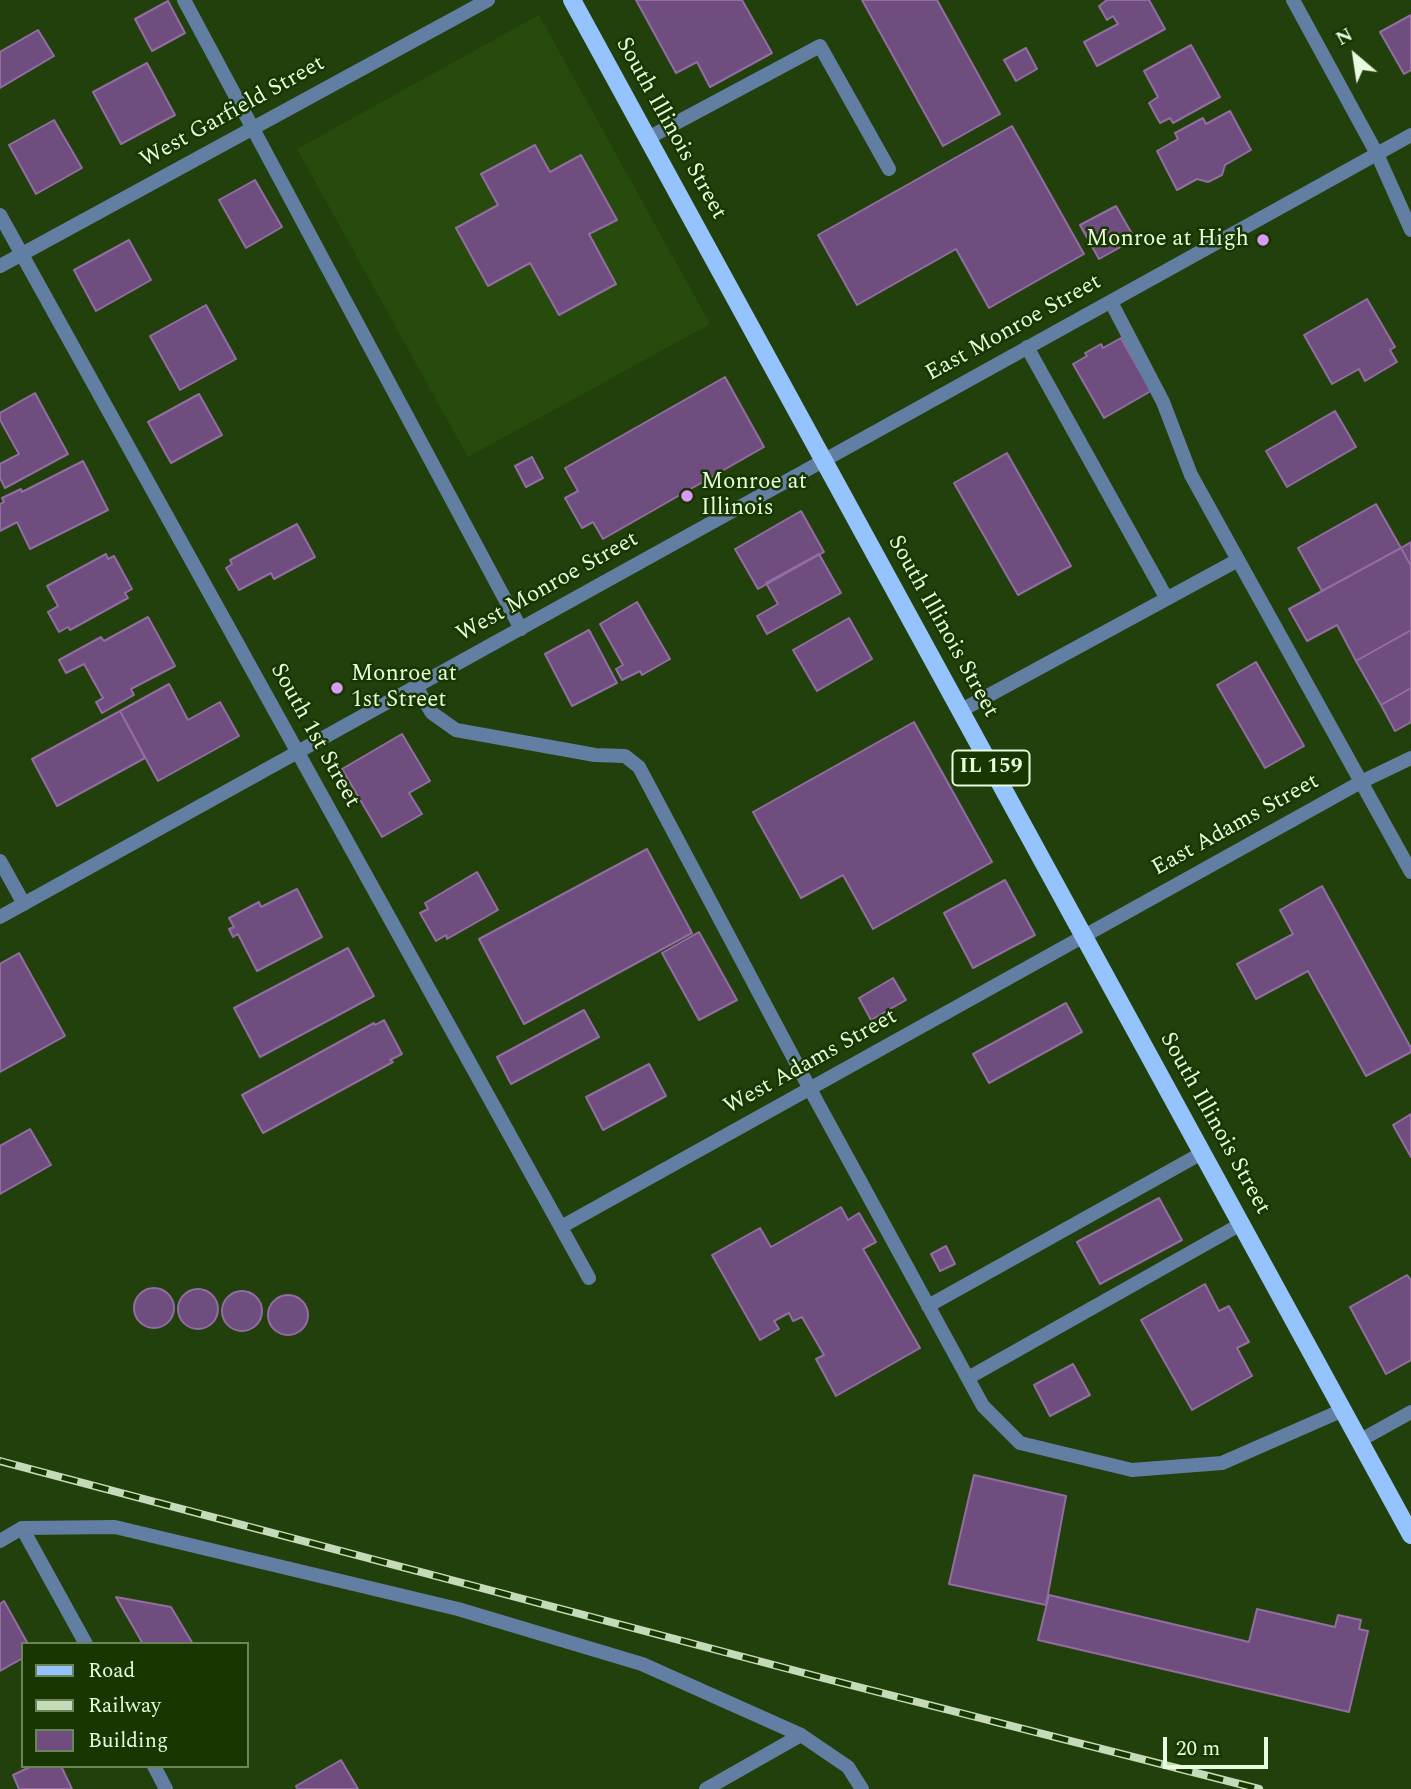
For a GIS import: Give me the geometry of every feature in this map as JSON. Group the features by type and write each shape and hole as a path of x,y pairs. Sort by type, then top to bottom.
{"main road":[{"name":"South Illinois Street","path":"572,0 1411,1535"}],"street":[{"path":"184,0 521,629"},
{"name":"West Garfield Street","path":"0,266 488,0"},
{"path":"1293,0 1377,154 1411,230"},
{"path":"648,138 820,46 889,169"},
{"name":"East Monroe Street","path":"824,461 1411,135"},
{"name":"South 1st Street","path":"0,215 589,1278"},
{"path":"1111,302 1163,402 1191,475 1411,872"},
{"path":"1027,347 1167,599"},
{"name":"West Monroe Street","path":"0,917 824,461"},
{"path":"960,710 1238,560"},
{"path":"416,687 432,713 456,730 595,755 625,757 639,767 983,1406 1020,1443 1132,1470 1222,1463 1343,1410"},
{"name":"East Adams Street","path":"1084,937 1362,782 1411,758"},
{"path":"0,861 24,904"},
{"name":"West Adams Street","path":"561,1227 1084,937"},
{"path":"928,1306 1202,1153"},
{"path":"968,1378 1241,1224"},
{"path":"1359,1441 1411,1412"},
{"path":"0,1541 22,1528 115,1527 458,1609 642,1664 801,1735 848,1767 862,1789"},
{"path":"22,1528 85,1642"},
{"path":"706,1789 801,1735"},
{"path":"155,1768 166,1789"}],"shaded area":[{"path":"539,15 710,324 468,457 297,149"}],"building":[{"path":"636,0 742,0 772,53 710,87 697,62 676,73"},
{"path":"862,0 937,0 1000,114 943,146"},
{"path":"1107,0 1149,0 1165,29 1097,66 1084,42 1118,24 1113,16 1107,20 1099,6"},
{"path":"168,1 185,33 152,51 135,19"},
{"path":"1411,15 1411,70 1404,74 1380,32"},
{"path":"38,30 54,56 0,88 0,52"},
{"path":"1191,45 1220,97 1173,123 1170,118 1160,123 1149,103 1158,97 1144,71"},
{"path":"1026,48 1037,69 1016,81 1004,60"},
{"path":"147,63 175,115 121,144 93,92"},
{"path":"1230,111 1251,150 1225,165 1222,175 1208,182 1197,179 1177,190 1157,151 1178,139 1175,133 1203,118 1206,124"},
{"path":"54,120 82,168 36,194 9,145"},
{"path":"1012,126 1084,254 989,308 956,249 857,305 818,235"},
{"path":"535,145 550,172 581,155 617,220 589,234 616,284 559,315 530,263 488,286 456,228 498,205 481,174"},
{"path":"255,180 282,227 246,248 219,200"},
{"path":"1116,206 1135,239 1099,259 1080,225"},
{"path":"129,240 151,280 96,311 74,270"},
{"path":"1367,299 1395,347 1390,350 1397,362 1365,381 1359,369 1332,384 1304,335"},
{"path":"206,305 236,359 180,390 150,336"},
{"path":"1121,338 1151,391 1104,418 1073,364 1101,344 1103,348"},
{"path":"725,377 764,447 603,539 593,522 582,528 565,498 578,491 565,468"},
{"path":"35,393 68,454 5,488 0,478 0,464 19,454 0,420 0,413"},
{"path":"199,394 222,435 171,463 148,422"},
{"path":"1335,411 1356,447 1287,487 1266,451"},
{"path":"1007,453 1071,566 1018,595 954,483"},
{"path":"532,457 543,478 526,487 515,466"},
{"path":"83,461 108,510 30,549 17,522 0,531 0,504 4,502 2,498 21,489 22,492"},
{"path":"1376,504 1401,548 1322,591 1298,548"},
{"path":"801,511 824,552 758,589 735,549"},
{"path":"297,524 315,557 274,579 271,573 239,590 226,568 232,564 230,560"},
{"path":"1411,542 1411,566 1401,548"},
{"path":"1401,548 1411,566 1411,630 1356,661 1337,625 1307,641 1289,609"},
{"path":"106,554 108,559 114,556 132,589 125,593 128,598 70,630 68,627 59,632 48,612 58,606 47,586"},
{"path":"819,554 841,593 767,634 757,616 778,604 766,583"},
{"path":"637,602 670,659 642,675 640,671 622,680 616,669 623,665 600,624"},
{"path":"148,617 175,666 131,689 134,695 102,713 96,702 103,698 84,664 66,673 59,660 101,637 104,641"},
{"path":"849,618 872,659 817,691 793,650"},
{"path":"589,630 617,683 572,706 545,654"},
{"path":"1411,630 1411,688 1381,705 1356,661"},
{"path":"1256,662 1304,746 1265,768 1217,685"},
{"path":"169,684 188,720 220,702 239,736 158,781 120,711"},
{"path":"1411,688 1411,722 1395,731 1381,705"},
{"path":"120,711 145,758 57,806 32,759"},
{"path":"914,722 992,862 873,929 843,875 801,898 753,812"},
{"path":"402,734 430,781 409,793 422,814 382,837 342,769"},
{"path":"647,849 692,933 524,1024 479,939"},
{"path":"477,872 498,910 447,939 446,935 436,941 420,913 428,909 425,903"},
{"path":"1005,880 1035,935 973,968 944,913"},
{"path":"1322,886 1411,1048 1411,1052 1366,1076 1308,971 1256,999 1237,964 1293,934 1280,910"},
{"path":"297,889 322,937 257,971 238,934 233,937 229,929 234,927 229,918 259,902 261,907"},
{"path":"699,932 737,1000 699,1020 662,953"},
{"path":"348,948 374,996 260,1057 234,1008"},
{"path":"19,953 65,1036 0,1072 0,964"},
{"path":"893,978 906,1000 871,1020 859,998"},
{"path":"1066,1003 1082,1032 989,1083 973,1054"},
{"path":"584,1010 599,1037 511,1084 497,1057"},
{"path":"384,1020 402,1054 390,1060 393,1062 263,1133 242,1095"},
{"path":"649,1064 666,1096 603,1130 586,1097"},
{"path":"1411,1114 1411,1157 1393,1125"},
{"path":"30,1129 51,1165 0,1194 0,1146"},
{"path":"1159,1198 1182,1240 1100,1284 1077,1242"},
{"path":"841,1207 848,1220 859,1213 876,1242 863,1249 920,1348 836,1396 816,1359 824,1355 802,1317 793,1321 789,1313 774,1321 779,1329 760,1340 712,1255 760,1228 771,1247"},
{"path":"946,1246 955,1264 940,1271 931,1254"},
{"path":"1407,1275 1411,1280 1411,1360 1386,1374 1350,1307"},
{"path":"1205,1284 1219,1311 1229,1306 1249,1342 1237,1348 1252,1376 1192,1410 1141,1320"},
{"path":"154,1288 162,1289 168,1294 173,1300 173,1316 168,1322 162,1327 154,1328 146,1327 140,1322 135,1316 134,1308 135,1300 140,1294 146,1289"},
{"path":"198,1289 206,1290 212,1295 217,1301 217,1317 212,1323 206,1328 198,1329 190,1328 184,1323 179,1317 178,1309 179,1301 184,1295 190,1290"},
{"path":"242,1291 250,1292 256,1297 261,1303 261,1319 256,1325 250,1330 242,1331 234,1330 228,1325 223,1319 222,1311 223,1303 228,1297 234,1292"},
{"path":"288,1295 296,1296 302,1301 307,1307 307,1323 302,1329 296,1334 288,1335 280,1334 274,1329 269,1323 268,1315 269,1307 274,1301 280,1296"},
{"path":"1073,1364 1090,1395 1050,1416 1034,1385"},
{"path":"974,1475 1066,1496 1046,1605 949,1584"},
{"path":"1049,1595 1249,1642 1257,1609 1335,1627 1338,1615 1361,1620 1359,1629 1368,1631 1349,1712 1038,1640"},
{"path":"116,1597 171,1607 192,1642 142,1642"},
{"path":"4,1601 27,1642 21,1642 21,1659 0,1671 0,1604"},
{"path":"341,1760 358,1789 297,1789 296,1786"},
{"path":"28,1768 62,1768 72,1789 19,1789 13,1775"}],"railway":[{"path":"0,1461 823,1678 1259,1789"}],"place":[{"name":"Monroe at High","path":"1263,240"},
{"name":"Monroe at Illinois","path":"687,496"},
{"name":"Monroe at 1st Street","path":"337,688"}]}
